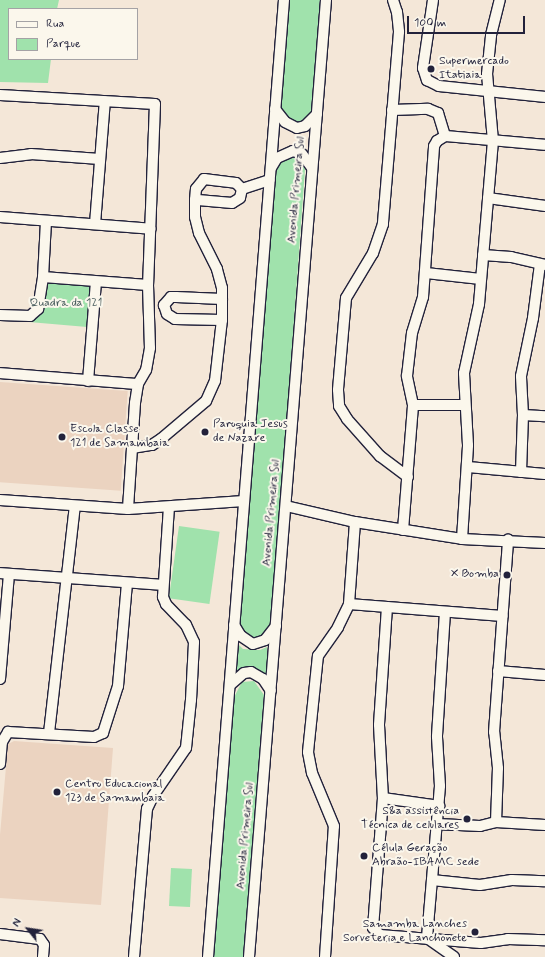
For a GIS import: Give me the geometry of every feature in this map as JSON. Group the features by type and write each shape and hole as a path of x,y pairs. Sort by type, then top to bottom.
{"street":[{"path":"208,957 284,0"},
{"name":"Avenida Primeira Sul","path":"249,957 272,691 326,0"},
{"path":"393,0 397,12 399,32 383,224 373,253 346,298 338,390 340,406 347,420 380,456 408,477"},
{"path":"433,0 423,68 427,80 439,86 545,96"},
{"path":"462,538 468,467 464,405 464,373 479,304 493,140 488,91 491,35 500,0"},
{"path":"0,95 155,104 148,285 150,348 146,370 138,384 128,509"},
{"path":"96,224 105,101"},
{"path":"275,109 285,122 297,128 305,126 317,114"},
{"path":"392,110 428,109 438,113 445,136"},
{"path":"403,530 414,405 407,376 412,334 422,308 426,273 432,152 437,141 445,136 545,145"},
{"path":"270,169 277,158 293,151 302,154 312,168"},
{"path":"0,158 30,154 100,159"},
{"path":"132,448 152,445 161,439 206,401 215,381 222,320 220,278 199,233 195,217 196,189 204,179 236,183 242,189"},
{"path":"242,189 270,180"},
{"path":"195,200 232,203 240,198 242,189"},
{"path":"488,198 545,206"},
{"path":"0,217 151,229"},
{"path":"0,315 34,314 40,303 46,221"},
{"path":"483,255 511,257 542,265 521,376 523,415 521,472"},
{"path":"426,273 481,279"},
{"path":"43,277 148,285"},
{"path":"88,381 96,282"},
{"path":"222,299 176,296 171,297 164,305 167,314 175,319 222,320"},
{"path":"0,373 138,384"},
{"path":"414,405 464,405"},
{"path":"523,415 545,416"},
{"path":"468,467 545,474"},
{"path":"0,500 128,509 244,501"},
{"path":"50,733 68,580 74,506"},
{"path":"286,506 355,522 403,530 462,538 545,543"},
{"path":"134,957 147,810 153,796 186,748 191,700 194,642 186,625 166,604 163,585 169,507"},
{"path":"325,957 334,826 312,773 308,752 318,656 338,627 349,604 355,522"},
{"path":"496,822 498,768 494,732 508,540"},
{"path":"0,679 4,574 68,580 163,585"},
{"path":"0,764 5,734 50,733 94,737 103,733 106,728 118,686 128,583"},
{"path":"349,604 503,616"},
{"path":"387,607 379,724 383,798 373,928 380,935 481,943 508,939 545,940"},
{"path":"427,938 439,806 440,769 437,736 445,612"},
{"path":"234,625 241,636 253,644 265,640 276,626"},
{"path":"498,671 545,675"},
{"path":"230,685 244,673 251,672 263,679 272,691"},
{"path":"383,798 439,806"},
{"path":"437,824 480,826 496,822 545,825"},
{"path":"432,880 480,885 512,880 545,881"},
{"path":"0,934 40,939 44,945 43,957"},
{"path":"427,938 454,957"}],"shaded area":[{"name":"Escola Classe 121 de Samambaia","path":"0,382 128,391 121,491 0,482"},
{"name":"Centro Educacional 123 de Samambaia","path":"14,741 113,748 101,905 0,898 0,835 8,744"}],"green space":[{"path":"0,0 59,0 57,8 8,8 8,60 51,60 48,83 0,82"},
{"path":"289,0 320,0 311,112 299,124 285,123 280,112"},
{"path":"284,158 297,158 305,169 272,624 261,639 248,639 240,630 239,603 273,172"},
{"name":"Quadra da 121","path":"41,280 91,285 87,327 29,322 38,308"},
{"path":"179,526 220,532 209,604 169,598"},
{"path":"236,642 243,649 260,650 267,647 267,679 259,670 232,671"},
{"path":"254,681 264,695 243,957 210,957 232,701 242,682"},
{"path":"171,868 192,869 190,907 169,906"}],"place":[{"name":"Supermercado Itatiaia","path":"431,69"},
{"name":"Paroquia Jesus de Nazare","path":"205,432"},
{"name":"Escola Classe 121 de Samambaia","path":"62,437"},
{"name":"X Bomba","path":"507,575"},
{"name":"Centro Educacional 123 de Samambaia","path":"57,792"},
{"name":"S&a assistência Técnica de celulares","path":"467,819"},
{"name":"Célula Geração Abraão-IBAMC sede","path":"364,856"},
{"name":"Samamba Lanches Sorveteria e Lanchonete","path":"475,932"}]}
